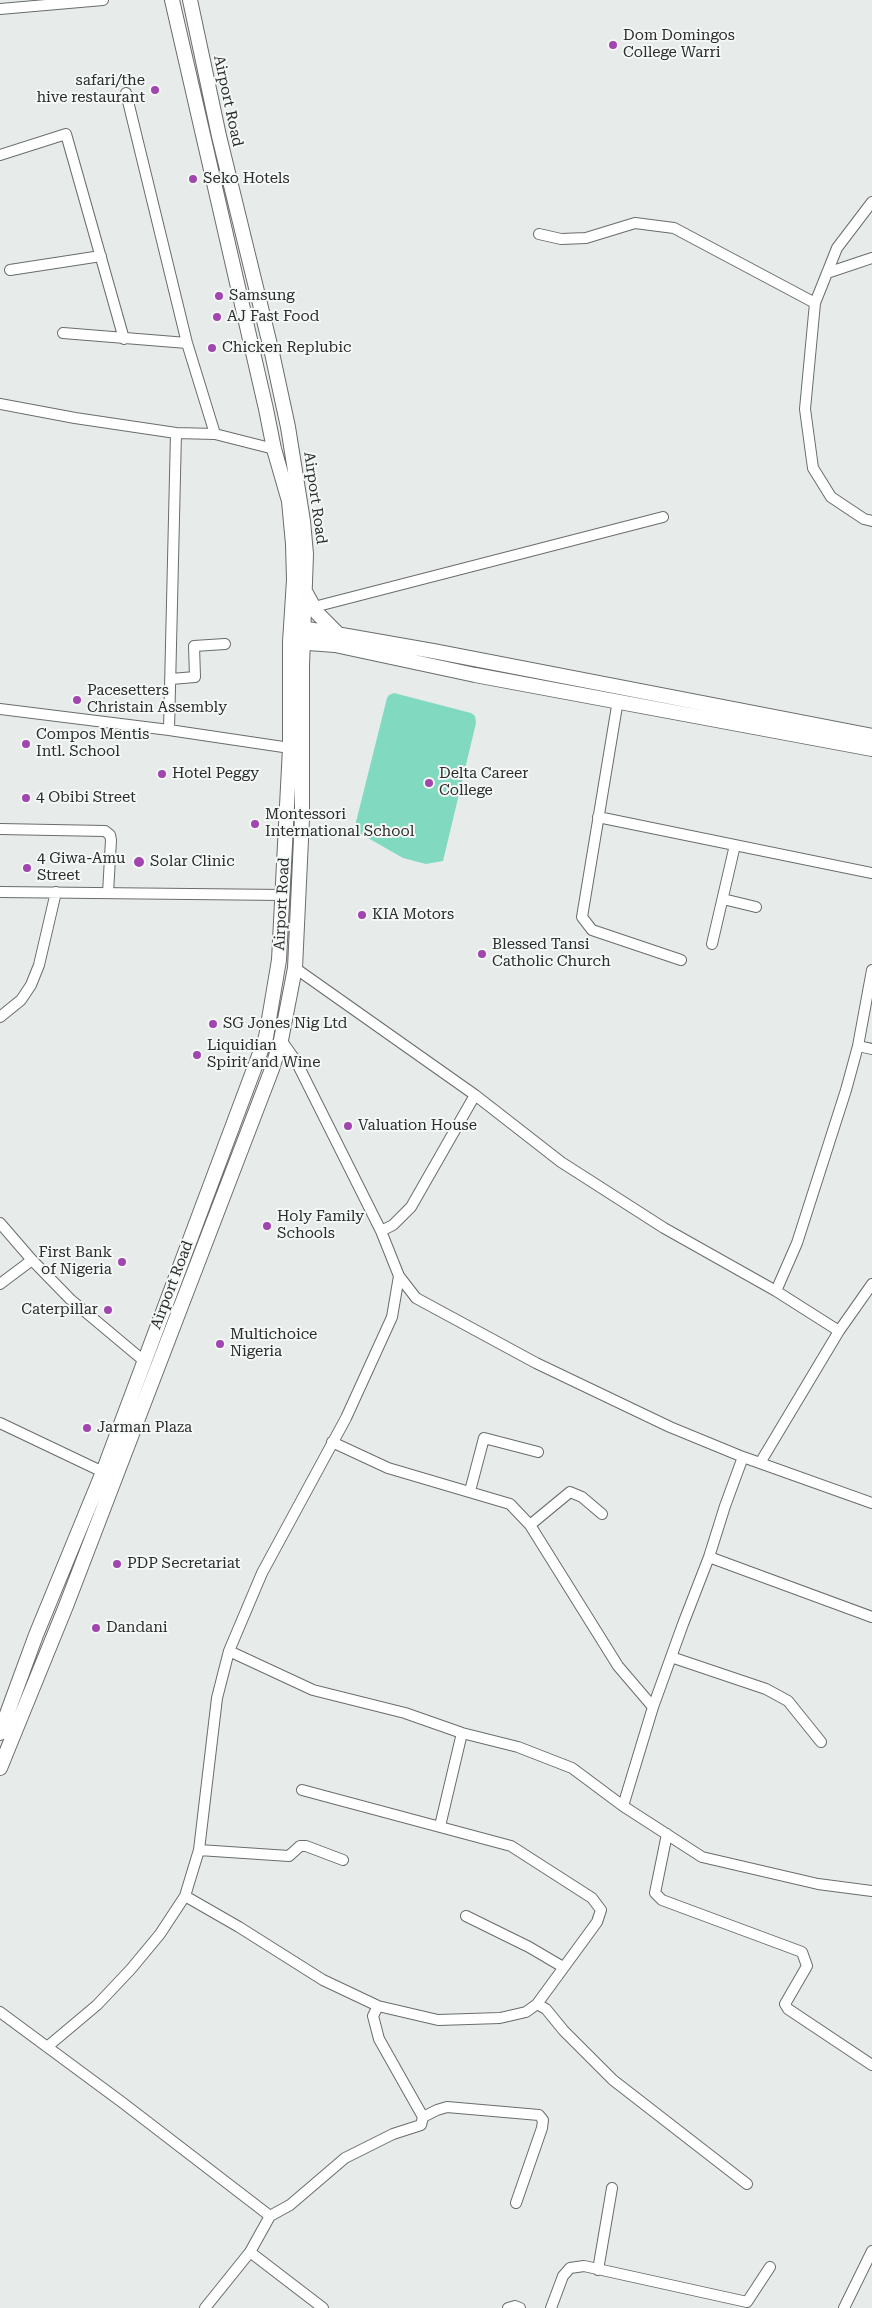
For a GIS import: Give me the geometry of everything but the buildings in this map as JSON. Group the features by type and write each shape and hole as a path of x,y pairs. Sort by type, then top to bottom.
{"main road":[{"name":"Airport Road","path":"0,1733 36,1635 102,1472 266,1037 279,960 298,627 289,501 274,449 172,0"},
{"name":"Airport Road","path":"190,0 219,136 288,427 304,521 305,592 298,627"},
{"path":"305,592 336,639"},
{"path":"298,627 336,639 475,675 618,700 872,749"},
{"path":"302,666 311,653 336,639"},
{"path":"297,642 336,639 872,736"},
{"name":"Airport Road","path":"0,1768 66,1606 229,1183 280,1040 295,968 302,809 302,666 297,642"},
{"path":"213,1177 229,1183"}],"street":[{"path":"0,9 103,0"},
{"path":"126,93 187,343 215,434"},
{"path":"0,156 66,134 124,339"},
{"path":"872,202 837,248 815,303 805,410 813,468 830,497 864,519 872,521"},
{"path":"539,234 561,239 586,238 635,223 674,228 815,303"},
{"path":"10,270 101,256"},
{"path":"827,274 872,258"},
{"path":"63,333 187,343"},
{"path":"0,404 75,418 176,432 215,434 274,449"},
{"path":"169,730 176,432"},
{"path":"314,607 663,517"},
{"path":"170,679 195,677 194,646 225,644"},
{"path":"618,700 582,918 592,930 681,960"},
{"path":"0,709 169,730 290,748"},
{"path":"598,816 872,873"},
{"path":"0,829 105,831 110,835 111,840 108,893"},
{"path":"712,944 736,845"},
{"path":"0,892 284,895"},
{"path":"0,1017 21,1000 31,985 39,965 56,892"},
{"path":"723,899 756,907"},
{"path":"295,968 475,1095 561,1162 664,1228 776,1291 839,1331"},
{"path":"776,1291 797,1243 844,1098 858,1046 872,970"},
{"path":"280,1040 296,1061 381,1231 399,1276 416,1298 536,1363 670,1427 743,1457 872,1503"},
{"path":"858,1046 872,1049"},
{"path":"381,1231 393,1225 411,1207 475,1095"},
{"path":"0,1224 70,1299 144,1361"},
{"path":"0,1284 32,1260"},
{"path":"47,2047 97,2005 131,1969 160,1934 185,1896 199,1850 217,1698 229,1652 262,1573 346,1418 392,1317 399,1276"},
{"path":"760,1463 839,1331 872,1284"},
{"path":"0,1423 102,1472"},
{"path":"470,1491 484,1438 538,1452"},
{"path":"332,1442 388,1468 510,1504 530,1525 618,1666 653,1707"},
{"path":"623,1806 653,1707 710,1557 725,1506 743,1457"},
{"path":"530,1525 570,1492 582,1497 602,1514"},
{"path":"710,1557 872,1617"},
{"path":"229,1652 313,1690 405,1713 518,1748 572,1768 623,1806 702,1857 818,1884 872,1891"},
{"path":"671,1657 766,1689 788,1701 821,1742"},
{"path":"440,1826 462,1732"},
{"path":"185,1896 239,1927 323,1980 378,2006 438,2020 500,2018 526,2012 537,2004 597,1922 601,1910 592,1898 511,1846 302,1790"},
{"path":"667,1834 655,1893 662,1900 802,1952 807,1966 785,2004 788,2009 872,2065"},
{"path":"199,1850 289,1856 300,1846 306,1846 343,1860"},
{"path":"466,1916 529,1947 563,1967"},
{"path":"537,2004 546,2009 564,2031 613,2080 747,2184"},
{"path":"204,2308 250,2252 270,2216 290,2205 345,2158 393,2134 421,2125 423,2117 379,2039 373,2016 378,2006"},
{"path":"0,2012 270,2216"},
{"path":"423,2117 447,2107 540,2114 543,2120 542,2128 516,2203"},
{"path":"598,2270 612,2188"},
{"path":"844,2308 872,2251"},
{"path":"250,2252 323,2308"},
{"path":"551,2308 563,2276 570,2268 584,2266 747,2302 770,2267"},
{"path":"508,2308 515,2306 520,2308"}],"green space":[{"path":"394,693 471,713 475,716 476,723 443,861 426,864 403,858 354,830 387,698"}],"place":[{"name":"Dom Domingos College Warri","path":"613,45"},
{"name":"safari/the hive restaurant","path":"155,90"},
{"name":"Seko Hotels","path":"193,179"},
{"name":"Samsung","path":"219,296"},
{"name":"AJ Fast Food","path":"217,317"},
{"name":"Chicken Replubic","path":"212,348"},
{"name":"Pacesetters Christain Assembly","path":"77,700"},
{"name":"Compos Mentis Intl. School","path":"26,744"},
{"name":"Hotel Peggy","path":"162,774"},
{"name":"Delta Career College","path":"429,783"},
{"name":"4 Obibi Street","path":"26,798"},
{"name":"Montessori International School","path":"255,824"},
{"name":"Solar Clinic","path":"139,862"},
{"name":"4 Giwa-Amu Street","path":"27,868"},
{"name":"KIA Motors","path":"362,915"},
{"name":"Blessed Tansi Catholic Church","path":"482,954"},
{"name":"SG Jones Nig Ltd","path":"213,1024"},
{"name":"Liquidian Spirit and Wine","path":"197,1055"},
{"name":"Valuation House","path":"348,1126"},
{"name":"Holy Family Schools","path":"267,1226"},
{"name":"First Bank of Nigeria","path":"122,1262"},
{"name":"Caterpillar","path":"108,1310"},
{"name":"Multichoice Nigeria","path":"220,1344"},
{"name":"Jarman Plaza","path":"87,1428"},
{"name":"PDP Secretariat","path":"117,1564"},
{"name":"Dandani","path":"96,1628"}]}
